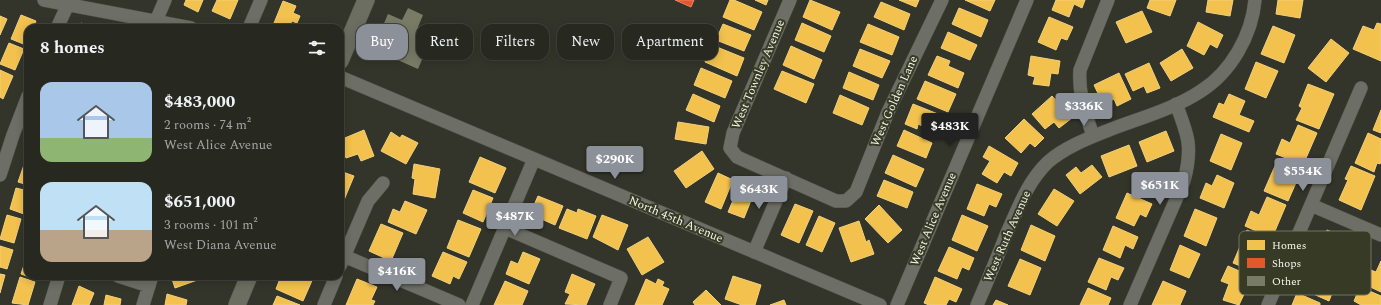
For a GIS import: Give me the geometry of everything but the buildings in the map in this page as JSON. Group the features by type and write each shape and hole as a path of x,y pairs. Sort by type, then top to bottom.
{"main road":[{"path":"344,52 366,0"},
{"path":"237,305 247,280"}],"street":[{"path":"44,0 69,3 155,24 165,0"},
{"path":"251,24 261,0"},
{"name":"West Townley Avenue","path":"786,178 737,158 730,148 733,133 790,0"},
{"name":"West Golden Lane","path":"786,178 836,201 846,201 856,192 888,112 942,0"},
{"name":"West Alice Avenue","path":"897,305 1027,0"},
{"path":"1093,136 1081,100 1079,81 1080,70 1108,0"},
{"name":"West Ruth Avenue","path":"977,305 1024,196 1035,177 1049,162 1062,152 1093,136 1176,104 1202,90 1223,73 1243,44 1254,12 1255,0"},
{"path":"59,24 69,3"},
{"name":"North 45th Avenue","path":"344,79 880,305"},
{"path":"1300,231 1361,88"},
{"path":"1130,305 1184,181 1189,163 1190,146 1176,104"},
{"path":"0,175 24,106"},
{"path":"472,305 534,159"},
{"path":"754,252 786,178"},
{"path":"344,256 368,201 383,183"},
{"path":"1311,205 1381,235"},
{"path":"505,228 621,278 610,305"},
{"path":"344,262 459,305"},
{"path":"50,305 59,280"},
{"path":"324,305 334,280"},
{"path":"143,305 151,281"},
{"path":"1268,305 1272,295"}]}
